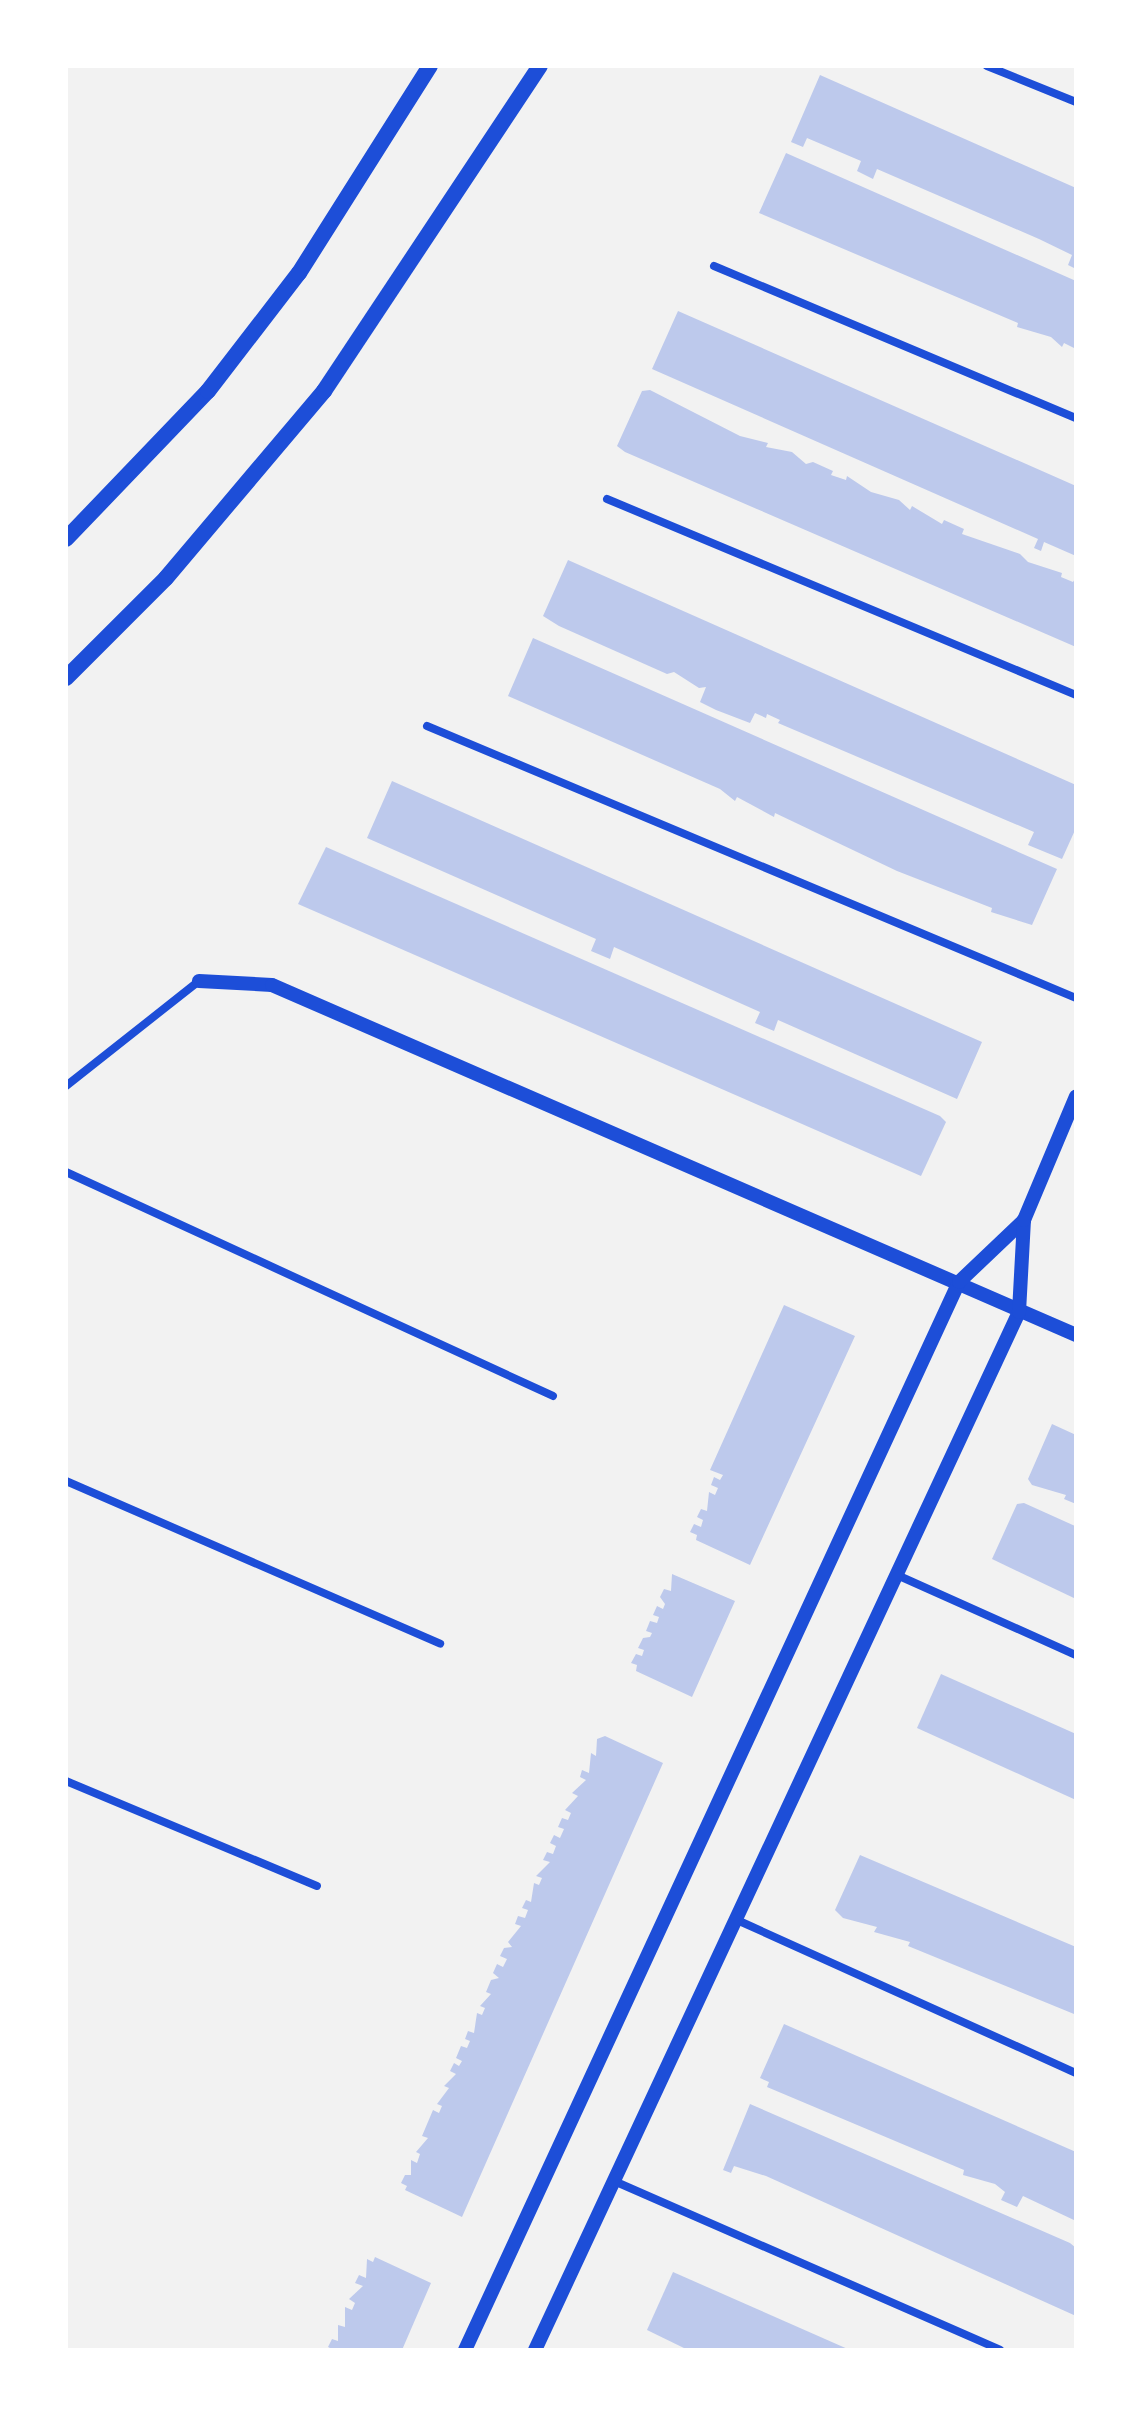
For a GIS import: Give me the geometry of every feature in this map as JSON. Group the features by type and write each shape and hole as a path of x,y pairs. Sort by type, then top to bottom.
{"main road":[{"path":"66,539 208,391 290,285 430,66"},
{"path":"66,678 166,578 324,391 540,66"}],"street":[{"path":"987,66 1008,70 1076,102"},
{"path":"714,266 1076,418"},
{"path":"607,499 1076,695"},
{"path":"427,726 1076,998"},
{"path":"66,1086 199,981 272,985 1076,1335"},
{"path":"535,2350 1019,1312 1024,1220 1076,1096"},
{"path":"66,1172 553,1396"},
{"path":"465,2350 959,1282 1024,1220"},
{"path":"66,1481 440,1644"},
{"path":"897,1575 1076,1655"},
{"path":"66,1781 317,1886"},
{"path":"737,1920 1076,2073"},
{"path":"614,2181 1000,2350"}],"building":[{"path":"820,75 1076,188 1076,269 1068,265 1072,255 1039,239 877,169 873,179 857,171 861,161 807,138 803,147 791,142"},
{"path":"786,153 1076,281 1076,349 1064,343 1062,347 1051,337 1017,327 1018,323 759,213"},
{"path":"678,311 1076,486 1076,556 1044,542 1041,551 1034,548 1038,539 652,369"},
{"path":"650,390 740,436 768,443 766,447 792,452 806,464 813,462 833,471 831,475 846,480 847,476 871,492 899,500 910,510 912,506 942,524 944,520 964,529 962,534 1020,554 1028,562 1062,573 1061,577 1073,582 1076,577 1076,647 625,452 617,446 642,391"},
{"path":"568,560 1076,785 1076,828 1062,859 1028,845 1034,832 778,723 780,720 767,714 766,718 755,713 750,723 716,710 700,702 706,687 699,688 674,672 667,674 559,626 543,616"},
{"path":"533,638 1057,869 1032,925 991,912 992,908 897,871 775,813 774,817 737,797 735,801 720,789 508,696"},
{"path":"392,781 982,1042 957,1099 778,1020 774,1031 755,1023 760,1012 614,947 610,959 591,951 596,939 367,838"},
{"path":"326,847 940,1116 946,1122 921,1176 298,904"},
{"path":"784,1305 855,1336 750,1565 696,1540 697,1535 690,1532 694,1524 701,1527 703,1520 697,1517 701,1509 707,1511 709,1492 715,1495 718,1488 711,1485 714,1477 720,1480 723,1475 710,1470"},
{"path":"1052,1424 1076,1435 1076,1504 1064,1499 1066,1495 1032,1485 1028,1479"},
{"path":"1024,1503 1075,1526 1076,1599 992,1559 1017,1504"},
{"path":"672,1574 735,1601 692,1697 636,1671 637,1665 631,1663 636,1654 642,1656 644,1650 638,1648 643,1638 650,1637 652,1633 646,1631 650,1621 657,1623 659,1617 653,1615 657,1606 663,1609 665,1604 660,1597 664,1589 671,1591"},
{"path":"941,1674 1076,1734 1076,1800 917,1728"},
{"path":"605,1736 663,1763 462,2217 405,2190 407,2186 401,2183 405,2175 411,2175 411,2160 417,2163 420,2154 416,2152 428,2138 422,2136 433,2110 439,2113 442,2106 437,2104 449,2088 444,2086 456,2074 450,2071 454,2063 459,2066 462,2061 456,2058 461,2046 467,2048 470,2041 465,2039 468,2031 474,2033 477,2013 482,2015 485,2008 480,2006 491,1994 486,1992 491,1980 499,1978 493,1973 497,1964 503,1967 507,1959 500,1956 504,1948 512,1947 508,1942 521,1926 515,1924 518,1916 525,1918 528,1910 522,1908 526,1900 531,1902 534,1883 539,1885 542,1878 536,1876 550,1862 543,1860 547,1852 553,1854 556,1846 550,1843 554,1835 560,1838 564,1829 558,1827 562,1818 568,1820 571,1813 565,1810 578,1796 572,1793 586,1780 580,1777 582,1770 589,1773 591,1753 596,1756 597,1739"},
{"path":"860,1855 1076,1947 1076,2020 1074,2014 908,1946 910,1942 874,1932 877,1927 843,1918 835,1910"},
{"path":"784,2024 1076,2152 1076,2221 1023,2196 1017,2207 1001,2200 1005,2192 995,2184 963,2175 964,2170 767,2087 769,2082 760,2078"},
{"path":"750,2104 1070,2243 1076,2248 1076,2316 766,2176 734,2166 731,2173 723,2170"},
{"path":"375,2257 431,2283 402,2350 334,2350 328,2347 332,2339 338,2341 338,2325 345,2327 345,2307 352,2310 355,2303 349,2299 363,2286 355,2283 359,2275 366,2278 367,2259 373,2262"},
{"path":"673,2272 850,2350 688,2350 647,2330"}]}
